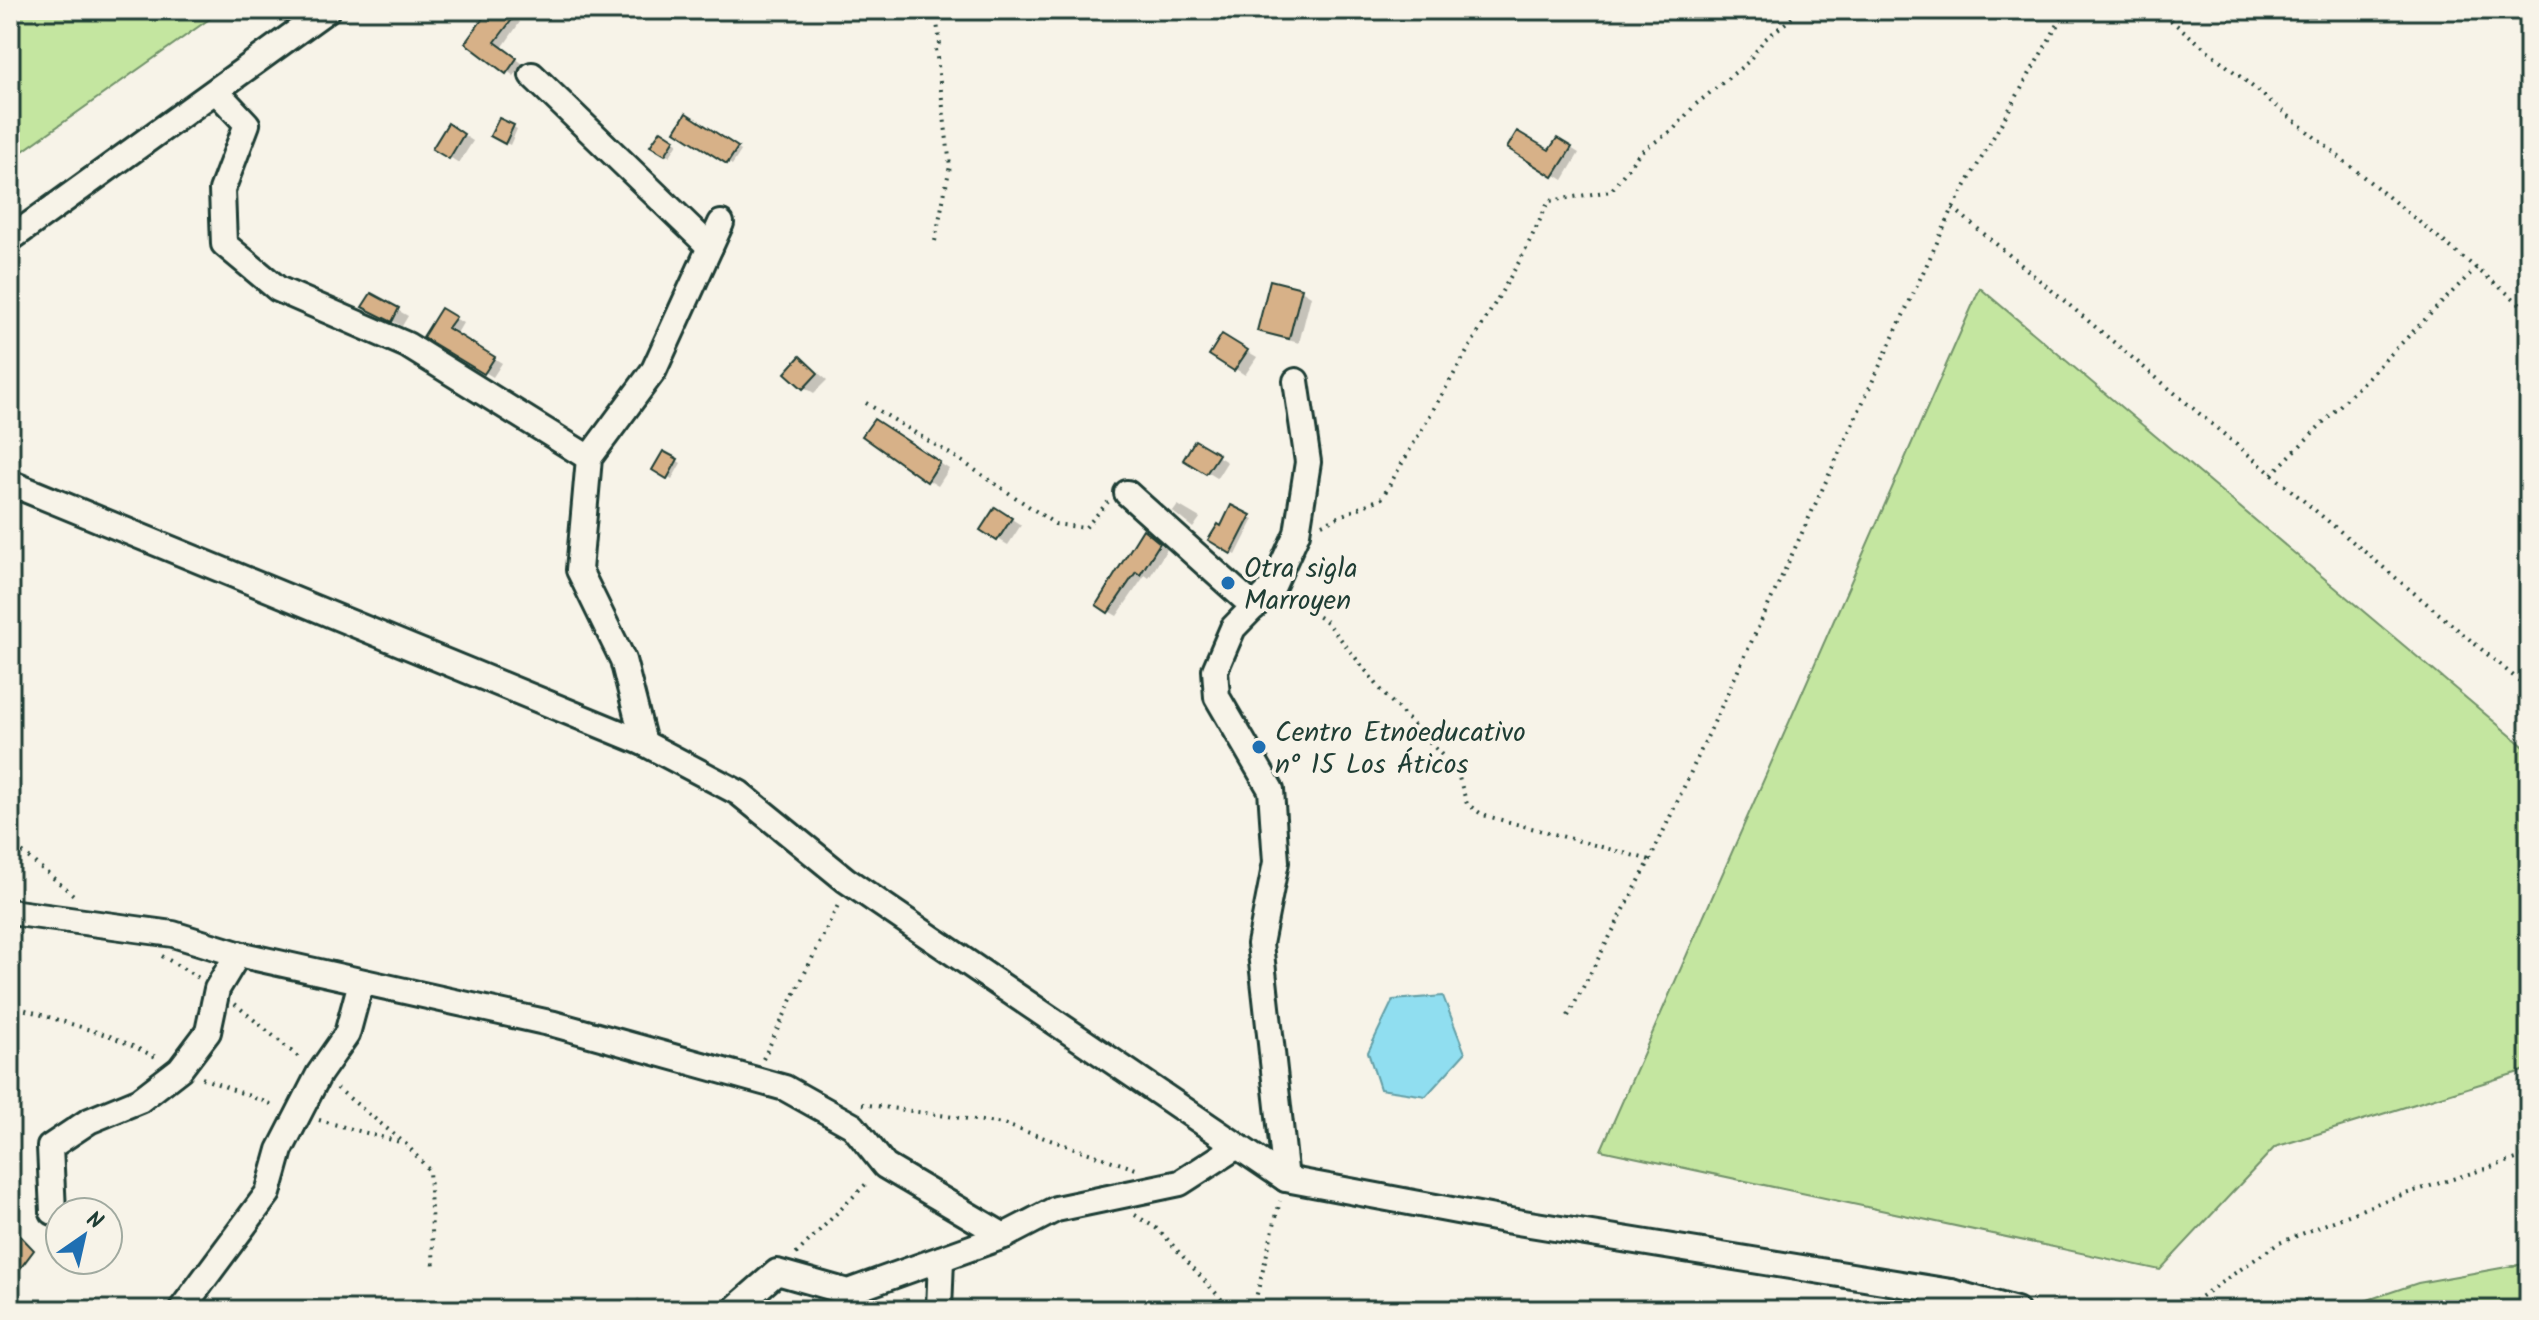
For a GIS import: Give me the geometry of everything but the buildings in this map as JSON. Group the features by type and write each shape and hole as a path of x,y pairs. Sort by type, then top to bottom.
{"street":[{"path":"10,239 327,10"},
{"path":"532,75 710,247"},
{"path":"216,91 247,124 222,190 224,244 278,289 407,345 589,458"},
{"path":"644,743 623,660 579,570 589,458 654,370 721,223"},
{"path":"1286,1179 1260,944 1276,862 1271,790 1217,697 1215,670 1233,628 1272,588 1297,533 1308,462 1296,381"},
{"path":"10,483 644,743 739,793 846,880 1286,1179 1505,1220 1951,1292 2016,1310"},
{"path":"1127,493 1254,607"},
{"path":"10,912 173,934 238,954 554,1024 785,1088 853,1126 885,1166 1004,1236"},
{"path":"52,1196 50,1147 89,1121 140,1100 180,1069 208,1032 217,989 238,954"},
{"path":"181,1310 268,1193 280,1150 319,1074 347,1034 361,982"},
{"path":"738,1306 777,1272 848,1292 1004,1236 1056,1209 1180,1183 1236,1147"},
{"path":"939,1310 941,1259"},
{"path":"1929,1310 1951,1292"}],"path":[{"path":"935,10 940,43 936,49 950,166 935,241"},
{"path":"1297,533 1382,498 1523,255 1549,201 1611,191 1640,152 1673,130 1695,105 1748,62 1764,40 1802,10"},
{"path":"1568,1016 1650,860 1953,208 2066,10"},
{"path":"2158,10 2529,311"},
{"path":"1953,208 2529,689"},
{"path":"2272,474 2476,268"},
{"path":"866,403 957,458 1055,524 1085,528 1116,492 1127,493"},
{"path":"1272,588 1327,622 1386,696 1457,771 1467,804 1483,815 1650,860"},
{"path":"10,842 108,924"},
{"path":"752,1079 836,914 846,880"},
{"path":"149,948 217,989 407,1145 429,1170 434,1270"},
{"path":"10,1005 113,1037 254,1099 407,1145"},
{"path":"855,1102 1003,1124 1136,1168"},
{"path":"2181,1310 2279,1243 2386,1200 2529,1155"},
{"path":"777,1272 885,1166"},
{"path":"1253,1310 1286,1179"},
{"path":"1110,1199 1159,1230 1231,1310"}],"green space":[{"path":"10,10 222,10 10,160"},
{"path":"1980,288 2529,751 2529,1069 2275,1147 2160,1270 1601,1150"},
{"path":"2529,1263 2529,1310 2338,1310 2418,1283"}],"water":[{"path":"1443,996 1465,1053 1426,1096 1380,1089 1368,1052 1393,1000"}],"place":[{"name":"Otra sigla Marroyen","path":"1228,583"},
{"name":"Centro Etnoeducativo n° 15 Los Áticos","path":"1259,747"}]}
